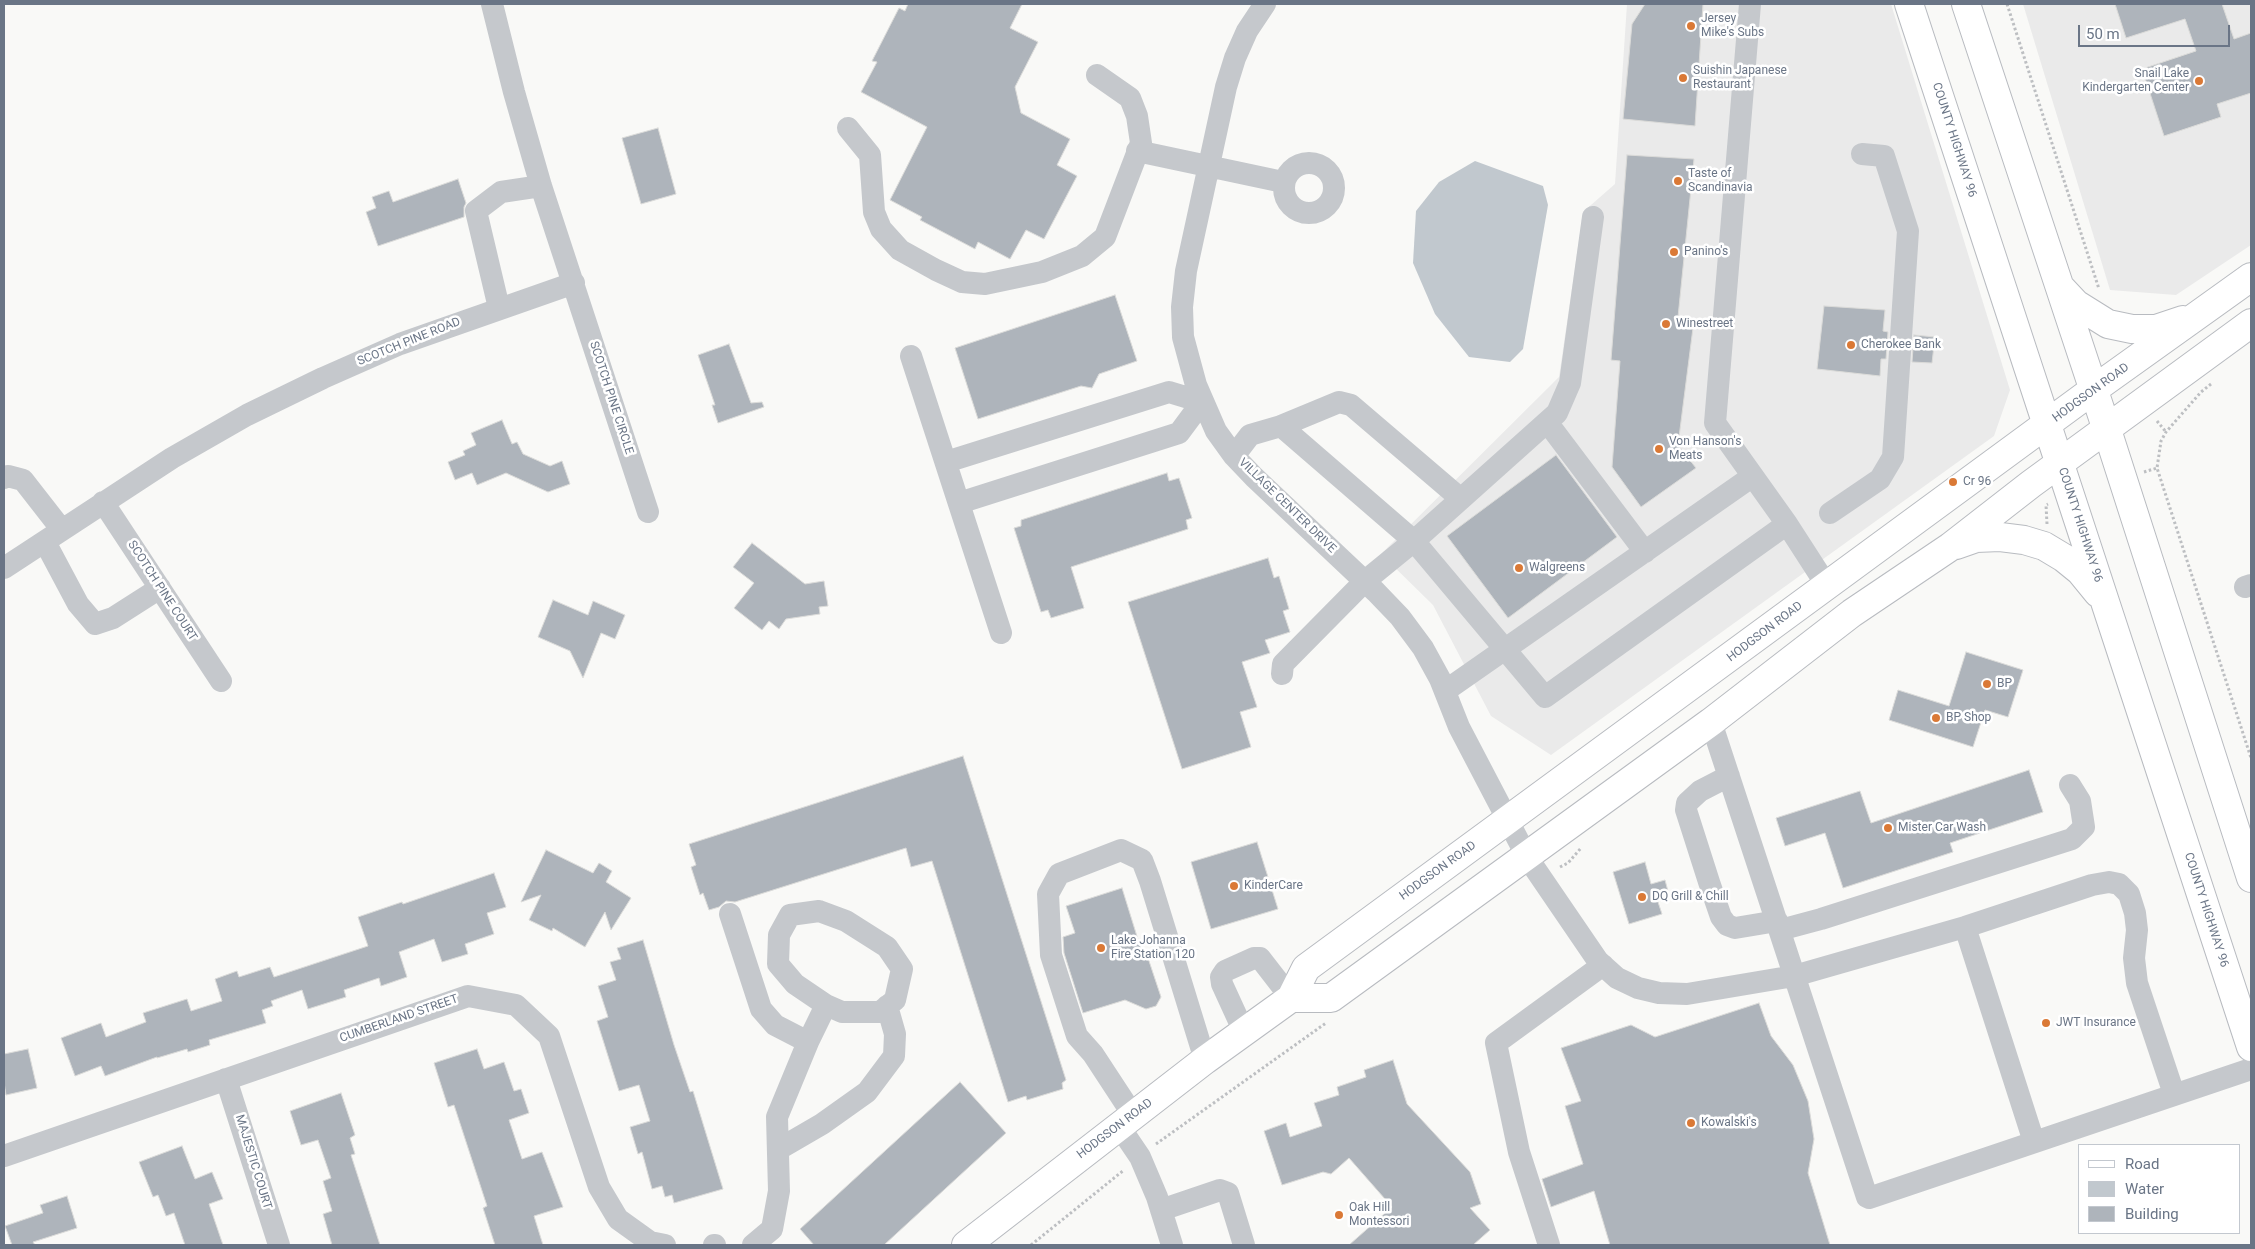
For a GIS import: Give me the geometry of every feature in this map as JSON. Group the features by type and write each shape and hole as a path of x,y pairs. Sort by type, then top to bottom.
{"main road":[{"name":"COUNTY HIGHWAY 96","path":"1910,4 2251,1047"},
{"path":"1966,4 2123,479 2251,878"},
{"name":"HODGSON ROAD","path":"966,1245 1126,1120 1291,998 1306,968 2093,390 2251,277"},
{"path":"2058,284 2076,304 2092,316 2108,324 2132,329 2156,328 2203,313"},
{"path":"1291,998 1331,998 1711,722 1852,613 1950,547 2060,462 2107,430 2251,323"},
{"path":"1950,547 1976,538 2000,537 2024,540 2044,546 2064,558 2080,571 2105,602"}],"street":[{"path":"492,4 514,92 574,283"},
{"name":"VILLAGE CENTER DRIVE","path":"1265,4 1247,31 1235,58 1186,271 1182,306 1183,337 1190,368 1202,402 1216,430 1234,456 1365,581 1400,617 1423,648 1445,691 1459,726 1527,857 1575,929 1603,965 1617,978 1638,988 1659,993 1687,994 1794,976 1965,926 2092,884 2109,882 2119,884 2129,894 2135,913 2137,930 2134,958 2137,983 2174,1094"},
{"path":"1750,4 1715,423 1787,524 1827,586"},
{"path":"848,128 870,155 874,212 880,229 900,250 962,282 985,284 1042,272 1082,256 1104,237 1141,143 1137,116 1130,98 1097,75"},
{"path":"1137,151 1283,182"},
{"path":"1830,513 1880,480 1893,457 1908,231 1884,156 1862,154"},
{"path":"499,308 476,211 501,192 542,186"},
{"path":"1282,674 1283,664 1365,581 1414,541 1557,413 1570,383 1593,217"},
{"name":"SCOTCH PINE ROAD","path":"4,568 180,453 247,415 323,378 400,344 574,283"},
{"name":"SCOTCH PINE CIRCLE","path":"574,283 648,512"},
{"path":"911,356 1001,633"},
{"path":"946,462 1169,392 1202,402 1179,433 959,504"},
{"path":"1234,456 1250,434 1281,426 1339,402 1351,405 1461,499"},
{"path":"1547,422 1645,552"},
{"path":"1281,426 1414,541 1545,697 1787,524"},
{"path":"4,478 8,476 23,480 54,536 78,604 95,624 113,618 160,588"},
{"path":"1445,691 1753,476"},
{"name":"SCOTCH PINE COURT","path":"103,502 221,681"},
{"path":"1711,722 1867,1196 1870,1198 2251,1069"},
{"path":"1729,776 1700,791 1687,803 1686,810 1721,917 1726,925 1735,928 1778,926 1821,919 2072,838 2084,827 2080,801 2070,785"},
{"path":"1172,1245 1161,1210 1126,1120 1093,1054 1076,1036 1051,955 1048,894 1059,874 1121,850 1142,860 1205,1060"},
{"path":"820,911 846,921 887,947 902,969 895,1000 880,1012 842,1012 826,1005 795,984 778,964 779,935 790,915 820,911"},
{"path":"730,914 761,1009 775,1025 808,1042"},
{"path":"1965,926 2034,1142"},
{"path":"1244,1032 1224,991 1221,977 1225,971 1254,958 1260,958 1291,998"},
{"path":"1550,1245 1519,1152 1496,1043 1603,965"},
{"name":"CUMBERLAND STREET","path":"4,1156 468,996 516,1005 549,1036 599,1187 618,1219 650,1242 666,1245"},
{"path":"753,1245 772,1229 780,1191 777,1117 808,1042 826,1005"},
{"path":"779,1149 822,1124 867,1092 894,1056 895,1034 888,1006"},
{"name":"MAJESTIC COURT","path":"226,1079 279,1245"},
{"path":"1161,1210 1220,1190 1228,1193 1244,1245"}],"path":[{"path":"2007,4 2099,291"},
{"path":"2216,381 2201,392 2166,432 2161,441 2157,468 2251,758"},
{"path":"2123,479 2157,468"},
{"path":"2048,534 2046,504 2071,497"},
{"path":"1031,1245 1132,1164"}],"shaded area":[{"path":"1627,4 1891,4 2010,390 1994,436 1551,755 1491,716 1433,605 1381,554 1559,377 1583,212 1615,184"},
{"path":"2023,4 2251,4 2251,245 2176,295 2110,290"}],"water":[{"path":"1475,161 1543,186 1548,205 1523,349 1510,362 1469,357 1435,314 1413,263 1416,211 1439,182"}],"building":[{"path":"908,4 1022,4 1010,28 1038,42 1015,87 1021,113 1070,139 1057,165 1077,176 1044,239 1026,230 1010,259 978,242 975,249 920,220 922,217 890,200 927,127 861,92 877,62 872,61 899,8 905,11"},
{"path":"1645,4 1703,4 1695,126 1623,119 1632,24"},
{"name":"Snail Lake Kindergarten Center","path":"2115,4 2222,4 2234,39 2251,33 2251,93 2217,104 2221,117 2164,136 2142,69 2196,51 2185,19 2126,38"},
{"path":"658,128 676,194 641,204 622,138"},
{"path":"1627,155 1694,159 1678,317 1694,320 1678,445 1696,468 1641,507 1612,467 1620,361 1611,360"},
{"path":"458,179 466,203 464,217 378,246 366,212 376,208 372,197 389,191 393,202"},
{"path":"1115,295 1137,361 1099,374 1092,388 1081,386 978,419 955,348"},
{"name":"Cherokee Bank","path":"1824,306 1885,310 1883,331 1888,332 1886,359 1881,359 1880,376 1817,369"},
{"path":"1914,335 1935,337 1932,363 1912,362"},
{"path":"729,344 751,403 762,402 764,407 718,423 712,405 715,405 698,355"},
{"path":"502,420 512,444 517,442 523,454 550,466 562,461 570,484 548,492 506,473 477,485 472,473 455,480 448,462 465,455 463,451 476,445 471,433"},
{"name":"Walgreens","path":"1556,455 1617,537 1508,618 1447,536"},
{"path":"1167,473 1169,481 1179,478 1192,518 1186,520 1188,529 1071,567 1084,608 1051,618 1048,610 1041,612 1014,528 1021,526 1021,520"},
{"path":"752,543 805,584 824,581 828,606 819,607 820,614 786,619 779,629 769,621 762,630 734,608 754,583 733,567"},
{"path":"1268,558 1274,578 1279,576 1289,609 1283,611 1290,632 1265,640 1270,653 1242,662 1257,707 1240,712 1251,747 1182,769 1128,602"},
{"path":"553,600 588,615 593,601 625,615 615,639 601,633 583,678 570,651 538,637"},
{"path":"1966,652 2023,670 2008,717 1985,710 1973,747 1889,720 1898,690 1949,706"},
{"path":"963,756 1066,1080 1062,1083 1063,1089 1027,1100 1026,1096 1008,1102 932,861 911,867 906,848 735,902 726,901 719,907 709,910 703,893 700,895 691,867 696,865 689,844"},
{"name":"Mister Car Wash","path":"2029,770 2043,812 1950,843 1953,852 1843,888 1825,833 1785,846 1776,818 1860,791 1871,823"},
{"name":"KinderCare","path":"1257,842 1278,909 1211,929 1191,862"},
{"path":"546,850 593,873 599,863 612,871 606,882 631,898 611,930 605,912 585,947 553,928 552,931 529,920 541,895 521,902"},
{"name":"DQ Grill & Chill","path":"1645,862 1651,884 1665,880 1669,895 1657,899 1662,914 1629,924 1613,872"},
{"path":"494,873 506,907 487,913 494,934 465,944 468,954 442,962 434,939 399,952 407,977 381,986 379,978 344,990 346,997 308,1009 302,990 271,1001 273,1006 262,1010 266,1023 209,1040 210,1045 188,1052 187,1049 157,1057 105,1076 101,1066 75,1076 61,1038 101,1023 106,1037 146,1022 143,1013 187,999 191,1011 222,1001 215,979 237,971 239,977 270,967 274,977 368,946 358,917"},
{"name":"Lake Johanna Fire Station 120","path":"1122,888 1144,959 1148,958 1161,997 1156,1006 1146,1009 1125,1000 1083,1013 1064,953 1063,937 1075,933 1066,906"},
{"path":"643,940 674,1045 690,1092 693,1091 723,1189 674,1203 672,1195 665,1197 662,1186 652,1189 642,1152 638,1154 630,1127 650,1121 639,1085 619,1091 597,1021 608,1017 598,986 616,980 610,962 621,959 617,948"},
{"name":"Kowalski's","path":"1759,1003 1771,1036 1793,1065 1808,1101 1814,1139 1808,1173 1830,1245 1610,1245 1594,1191 1551,1207 1542,1179 1583,1164 1565,1106 1581,1101 1561,1048 1631,1025 1655,1037"},
{"path":"28,1049 37,1088 6,1095 4,1054"},
{"path":"477,1049 484,1069 504,1062 514,1091 521,1089 529,1113 509,1120 522,1159 542,1152 563,1207 534,1216 543,1245 495,1245 483,1208 487,1206 454,1105 448,1107 434,1063"},
{"path":"1393,1060 1407,1104 1470,1172 1481,1204 1470,1208 1490,1230 1473,1245 1349,1245 1392,1207 1349,1158 1331,1174 1323,1172 1282,1185 1264,1131 1286,1123 1290,1137 1322,1126 1314,1103 1339,1095 1337,1087 1366,1077 1364,1070"},
{"path":"960,1082 1006,1133 884,1245 814,1245 800,1229"},
{"path":"341,1093 355,1135 350,1138 355,1154 351,1155 380,1245 332,1245 323,1214 332,1211 323,1181 331,1178 318,1140 301,1145 290,1111"},
{"path":"182,1146 195,1179 212,1172 223,1199 209,1204 223,1245 185,1245 174,1213 166,1216 158,1195 153,1197 139,1162"},
{"path":"67,1196 77,1228 33,1242 35,1245 12,1245 5,1226 43,1213 40,1205"}],"place":[{"name":"Jersey Mike's Subs","path":"1691,26"},
{"name":"Suishin Japanese Restaurant","path":"1683,78"},
{"name":"Snail Lake Kindergarten Center","path":"2199,81"},
{"name":"Taste of Scandinavia","path":"1678,181"},
{"name":"Panino's","path":"1674,252"},
{"name":"Winestreet","path":"1666,324"},
{"name":"Cherokee Bank","path":"1851,345"},
{"name":"Von Hanson's Meats","path":"1659,449"},
{"name":"Cr 96","path":"1953,482"},
{"name":"Walgreens","path":"1519,568"},
{"name":"BP","path":"1987,684"},
{"name":"BP Shop","path":"1936,718"},
{"name":"Mister Car Wash","path":"1888,828"},
{"name":"KinderCare","path":"1234,886"},
{"name":"DQ Grill & Chill","path":"1642,897"},
{"name":"Lake Johanna Fire Station 120","path":"1101,948"},
{"name":"JWT Insurance","path":"2046,1023"},
{"name":"Kowalski's","path":"1691,1123"},
{"name":"Oak Hill Montessori","path":"1339,1215"}]}
